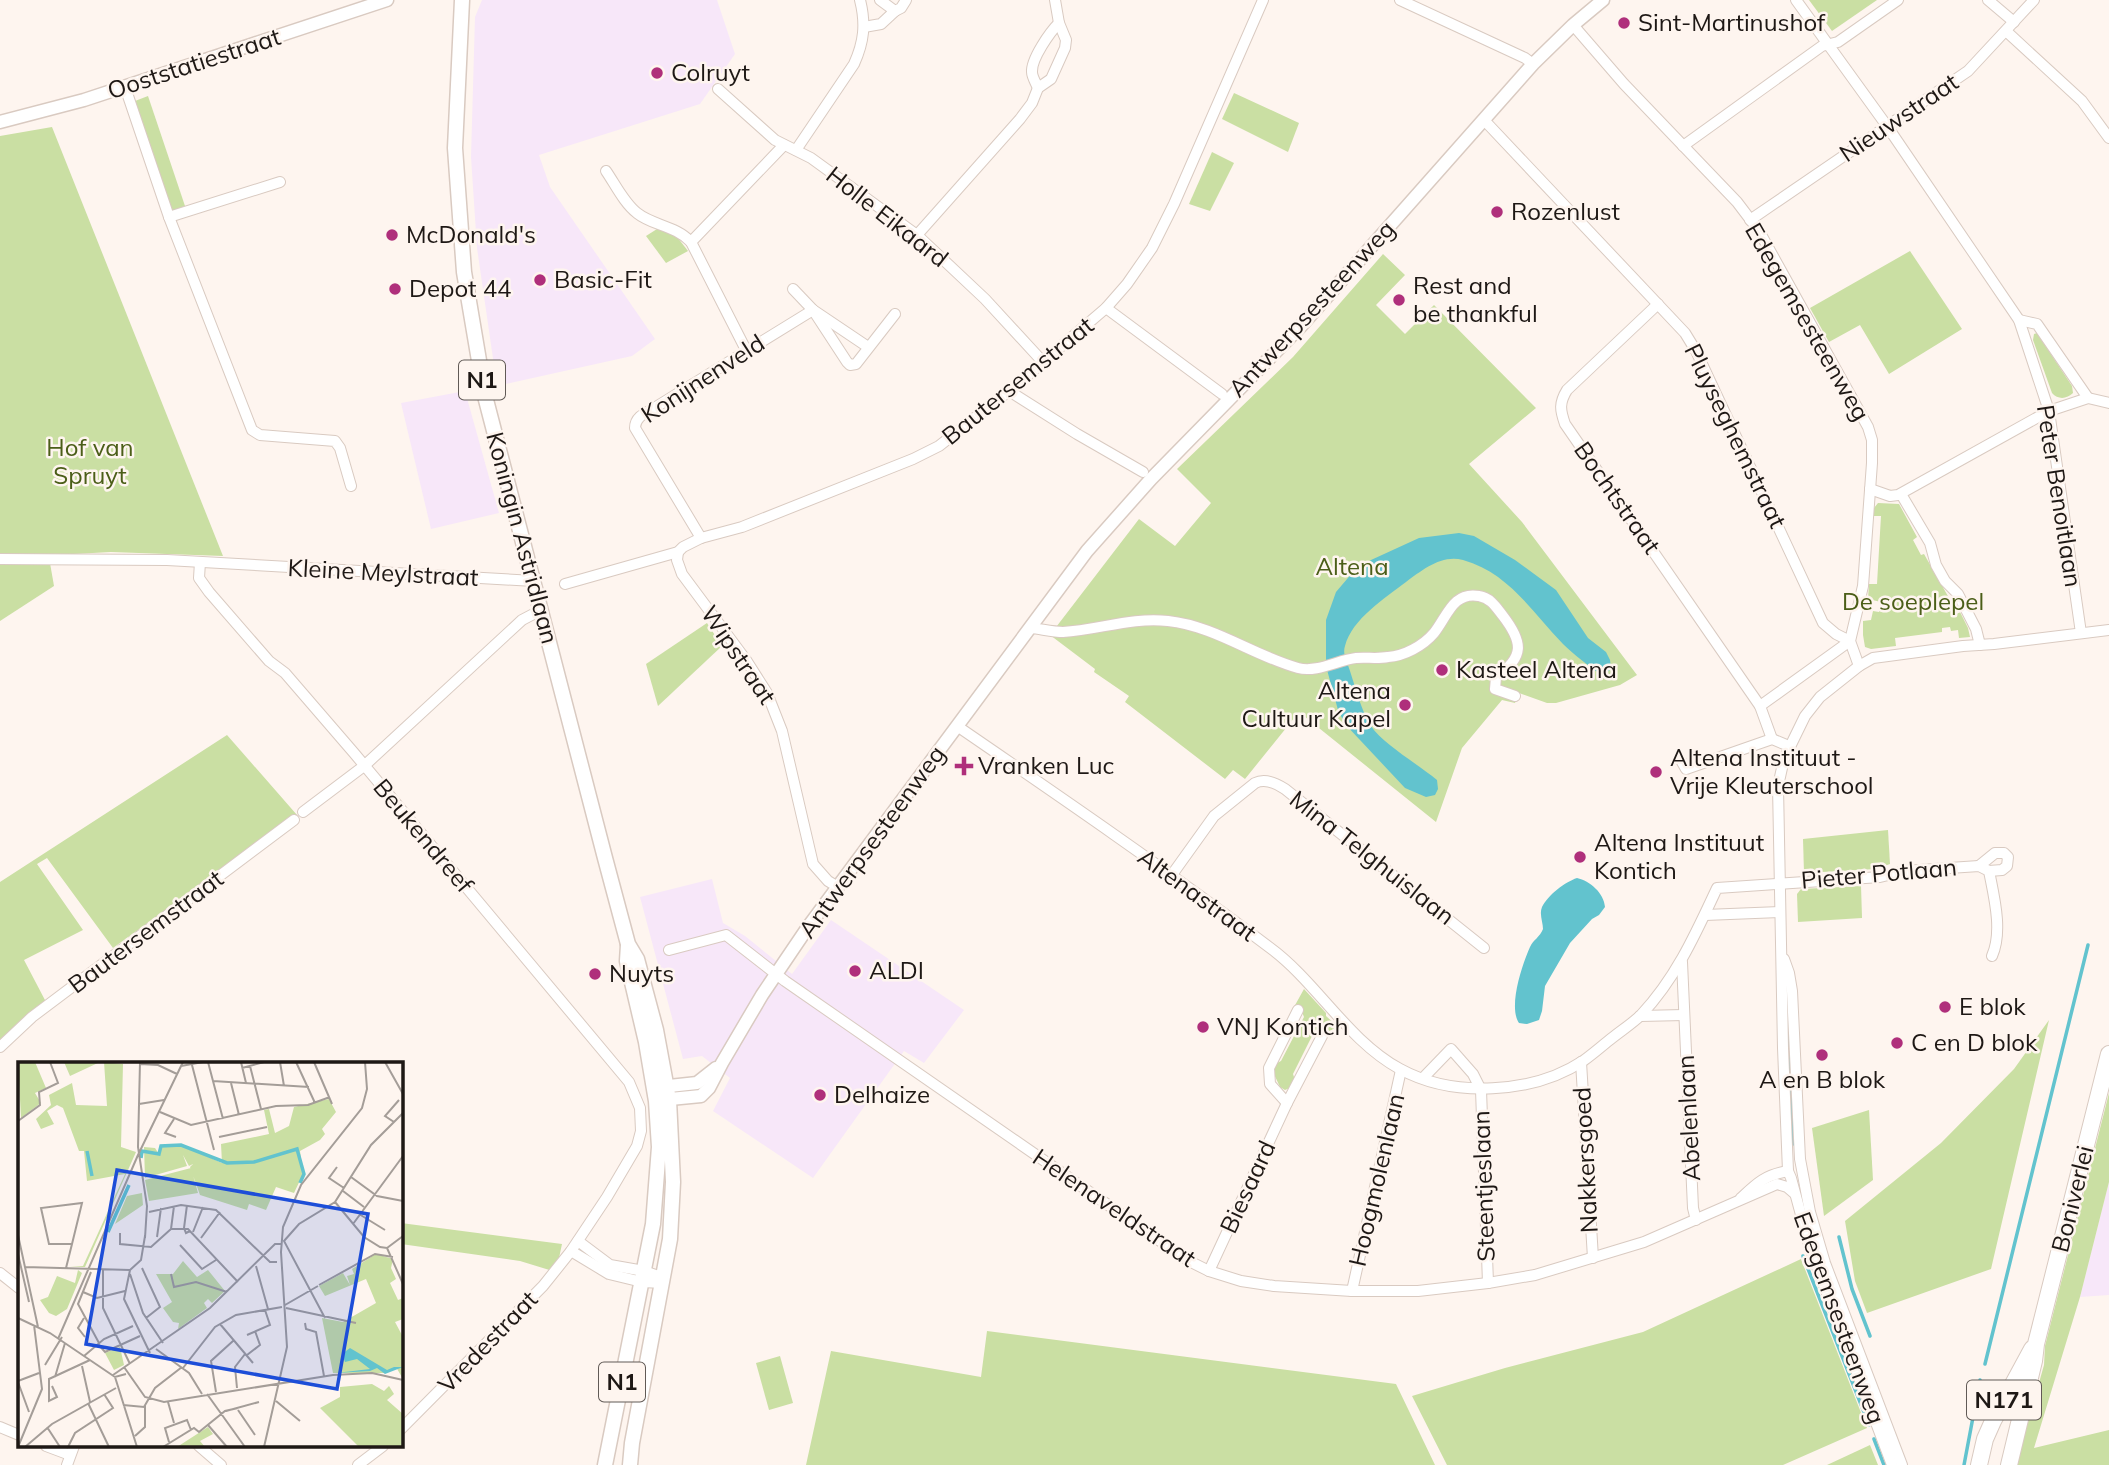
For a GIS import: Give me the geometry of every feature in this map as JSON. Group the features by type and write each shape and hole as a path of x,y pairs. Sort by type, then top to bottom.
{"highway":[{"name":"Boniverlei","path":"2009,1465 2036,1344 2109,1054"},
{"name":"Boniverlei","path":"1979,1465 1985,1439 1993,1421 2036,1344"}],"main road":[{"name":"Koningin Astridlaan","path":"462,0 455,148 464,272 485,396 628,944 627,961 661,1094"},
{"name":"N1","path":"605,1465 655,1208 661,1094"},
{"name":"N1","path":"630,1465 670,1239 673,1191 661,1094"}],"street":[{"name":"Ooststatiestraat","path":"0,122 124,87 387,0"},
{"path":"796,149 854,64 862,47 864,27 860,0"},
{"path":"880,0 895,11"},
{"path":"864,27 881,24 901,8 906,0"},
{"path":"917,235 1020,119 1032,103 1038,88 1051,79 1066,40 1059,23 1055,0"},
{"name":"Bautersemstraat","path":"565,584 678,552 701,538 742,527 928,452 953,437 1009,391 1106,308 1152,248 1174,204 1263,0"},
{"path":"1400,0 1533,64"},
{"name":"Antwerpsesteenweg","path":"661,1094 701,1096 713,1082 722,1063 833,884 957,726 1087,551 1151,479 1301,326 1533,64 1603,0"},
{"name":"Peter Benoitlaan","path":"1796,0 1887,126 2019,320 2049,411 2081,633"},
{"path":"1683,146 1822,46 1839,42 1898,0"},
{"path":"1988,0 2014,22"},
{"name":"Nieuwstraat","path":"1750,220 1968,71 2034,0"},
{"path":"1038,88 1032,75 1032,66 1049,33 1059,23"},
{"name":"Edegemsesteenweg","path":"1573,25 1624,84 1737,202 1762,236 1868,427 1872,446 1863,586 1850,641"},
{"path":"2006,31 2082,101 2109,138"},
{"path":"124,87 169,217 252,429 260,435 335,441 339,445 351,486"},
{"name":"Holle Eikaard","path":"719,89 775,140 811,158 917,235 985,299 1043,362"},
{"name":"Pluyseghemstraat","path":"1484,120 1685,333 1696,351 1823,623 1831,631 1850,641"},
{"path":"691,242 784,145"},
{"path":"606,171 635,211 675,229 691,242 746,349"},
{"path":"169,217 280,181"},
{"path":"793,289 813,310 850,365 856,364 895,314"},
{"name":"Bochtstraat","path":"1658,304 1567,390 1560,404 1561,412 1565,424 1760,706"},
{"path":"1106,308 1222,394"},
{"path":"813,310 868,347"},
{"name":"Konijnenveld","path":"701,538 635,428 637,418 813,310"},
{"name":"Peter Benoitlaan","path":"2019,320 2036,324 2088,398"},
{"path":"1009,391 1143,472"},
{"path":"1870,489 1890,496 1901,494 2049,411 2088,398 2109,403"},
{"path":"1901,494 1930,543 1936,565 1945,581 1958,594 1976,629 1980,645"},
{"name":"Wipstraat","path":"678,552 677,560 682,574 768,693 782,731 813,864 833,884"},
{"path":"0,559 117,558 200,562"},
{"name":"Kleine Meylstraat","path":"200,562 534,581"},
{"name":"Beukendreef","path":"200,562 199,576 202,583 269,661 285,673 629,1082 640,1108 641,1119"},
{"path":"1031,628 1062,632 1148,619 1174,622 1200,628 1301,669 1346,660 1391,657 1414,649 1432,636 1457,600 1469,596 1483,597 1495,605 1515,631 1518,644 1516,656 1510,666 1496,677 1495,689 1515,696"},
{"path":"303,812 364,766 522,620 541,610"},
{"path":"1772,739 1760,706 1850,641 1859,666 1873,658 2109,630"},
{"name":"Edegemsesteenweg","path":"1859,666 1820,697 1805,716 1789,746 1780,771 1779,883 1788,1171 1794,1193 1825,1263 1902,1465"},
{"name":"Altenastraat","path":"957,726 1272,949 1348,1027 1382,1057 1401,1070 1442,1085 1480,1090 1528,1084 1581,1062 1640,1016 1682,961 1717,888 1779,883"},
{"path":"1682,762 1686,769 1772,739 1789,746"},
{"name":"Mina Telghuislaan","path":"1171,876 1214,816 1255,783 1270,782 1285,789 1484,947"},
{"name":"Bautersemstraat","path":"0,1046 32,1017 294,820"},
{"name":"Pieter Potlaan","path":"1992,956 1997,944 1994,897 1984,869 1992,855 2000,852 2008,857 2007,866 2002,870 1994,897"},
{"name":"Pieter Potlaan","path":"1779,883 1880,877 1905,871 2002,870"},
{"path":"1705,915 1780,912"},
{"name":"Helenaveldstraat","path":"669,950 726,935 776,974 1189,1261 1252,1283 1352,1291 1419,1291 1488,1283 1535,1275 1644,1242 1777,1184 1794,1193"},
{"name":"Edegemsesteenweg","path":"1781,952 1792,991 1800,1159 1810,1230 1892,1465"},
{"name":"Abelenlaan","path":"1682,961 1693,1208 1696,1220"},
{"path":"1287,1103 1270,1084 1269,1068 1298,1010"},
{"path":"1640,1016 1684,1015"},
{"name":"Biesaard","path":"1209,1270 1287,1103 1322,1036"},
{"path":"1423,1078 1451,1049 1473,1074 1480,1090"},
{"name":"Nakkersgoed","path":"1581,1062 1592,1258"},
{"name":"Hoogmolenlaan","path":"1352,1291 1401,1070"},
{"name":"Steentjeslaan","path":"1480,1090 1488,1283"},
{"name":"Vredestraat","path":"402,1428 543,1286 571,1251 637,1146 641,1119"},
{"name":"Edegemsesteenweg","path":"1788,1171 1795,1174 1805,1188"},
{"name":"Helenaveldstraat","path":"1741,1199 1771,1174 1788,1171"},
{"path":"578,1241 610,1265 664,1280"},
{"path":"571,1251 609,1275 643,1276"},
{"path":"0,1273 18,1287"},
{"path":"0,1427 18,1435"},
{"path":"51,1448 70,1455"},
{"path":"201,1448 221,1465"},
{"path":"358,1465 380,1448"}],"shaded area":[{"path":"482,0 717,0 735,54 700,104 539,155 550,187 655,339 632,356 497,386 477,248 471,157 475,17"},
{"path":"465,391 499,513 431,529 401,403"},
{"path":"712,879 723,923 745,936 792,974 831,920 964,1010 924,1063 904,1051 813,1178 713,1111 730,1078 702,1056 683,1059 640,897"},
{"path":"2109,1182 2109,1295 2080,1297 2095,1237"}],"green space":[{"path":"1809,0 1877,0 1832,31"},
{"path":"1234,93 1299,123 1288,152 1222,119"},
{"path":"148,96 185,206 172,211 135,101"},
{"name":"Hof van Spruyt","path":"52,127 223,556 111,552 0,558 0,136"},
{"path":"1212,152 1234,163 1210,211 1189,204"},
{"path":"657,229 674,233 688,251 666,263 646,236"},
{"path":"1910,251 1962,329 1889,374 1860,325 1829,342 1810,308"},
{"name":"Altena","path":"1383,254 1405,275 1376,305 1405,334 1434,305 1536,408 1469,464 1522,522 1637,675 1620,685 1556,703 1547,703 1519,693 1515,703 1502,700 1462,748 1436,822 1299,712 1245,779 1233,770 1225,779 1125,702 1129,696 1094,672 1095,669 1050,635 1139,519 1175,546 1211,503 1177,469 1293,357"},
{"path":"2037,333 2072,386 2073,393 2068,397 2060,398 2052,393 2033,340 2034,334"},
{"name":"De soeplepel","path":"1878,503 1899,504 1917,537 1913,540 1921,555 1924,554 1949,598 1946,600 1955,615 1960,612 1970,637 1959,638 1958,630 1951,631 1950,627 1942,628 1942,632 1895,638 1896,646 1871,649 1865,647 1863,621 1871,620 1873,611 1879,612 1881,602 1868,599 1869,584 1877,584 1881,516 1873,516"},
{"path":"50,563 54,586 0,621 0,564"},
{"path":"707,623 722,646 658,706 646,664"},
{"path":"227,735 297,815 113,948 47,858 37,864 83,930 24,960 46,1002 0,1043 0,882"},
{"path":"1888,830 1890,864 1876,869 1804,873 1803,839"},
{"path":"1861,886 1862,918 1798,922 1797,894 1801,889"},
{"path":"1304,989 1338,1027 1325,1033 1319,1029 1315,1030 1293,1074 1295,1080 1292,1087 1285,1090 1280,1087 1273,1072 1275,1064 1281,1061 1304,1017 1302,1012 1294,1007"},
{"path":"2049,1020 1991,1269 1867,1313 1855,1281 1845,1221 1941,1143 2014,1069"},
{"path":"2109,1093 2109,1182 2080,1297 2034,1448 2109,1430 2109,1465 2016,1465 2044,1365 2045,1346"},
{"path":"1869,1110 1873,1180 1824,1216 1812,1128"},
{"path":"402,1223 562,1244 556,1272 520,1261 402,1244"},
{"path":"1801,1259 1867,1428 1783,1465 1447,1465 1412,1396 1505,1368 1643,1332"},
{"path":"987,1331 1396,1384 1435,1465 806,1465 831,1351 981,1377"},
{"path":"780,1356 793,1403 769,1410 756,1363"},
{"path":"1870,1445 1878,1465 1827,1465"}],"water":[{"path":"1459,533 1474,536 1515,560 1556,590 1588,638 1606,652 1611,669 1600,674 1581,660 1519,595 1494,574 1479,566 1463,560 1447,559 1419,573 1362,618 1349,636 1344,653 1371,726 1392,747 1437,780 1438,789 1435,795 1426,797 1405,788 1345,724 1338,710 1326,666 1326,620 1336,592 1353,572 1371,560 1419,538"},
{"path":"1577,878 1596,888 1605,907 1570,943 1545,986 1539,1020 1527,1024 1519,1023 1515,1007 1517,986 1530,947 1543,929 1542,907 1557,890"}],"waterway":[{"path":"1985,1364 2088,945"},
{"path":"1787,1010 1793,1144"},
{"path":"1839,1237 1852,1289 1870,1336"},
{"path":"1803,1256 1869,1425"},
{"path":"1964,1465 1980,1380"},
{"path":"1874,1439 1884,1465"}],"place":[{"name":"Sint-Martinushof","path":"1624,23"},
{"name":"Colruyt","path":"657,73"},
{"name":"Rozenlust","path":"1497,212"},
{"name":"McDonald's","path":"392,235"},
{"name":"Basic-Fit","path":"540,280"},
{"name":"Depot 44","path":"395,289"},
{"name":"Rest and be thankful","path":"1399,300"},
{"name":"Kasteel Altena","path":"1442,670"},
{"name":"Altena Cultuur Kapel","path":"1405,705"},
{"name":"Vranken Luc","path":"964,766"},
{"name":"Altena Instituut - Vrije Kleuterschool","path":"1656,772"},
{"name":"Altena Instituut Kontich","path":"1580,857"},
{"name":"ALDI","path":"855,971"},
{"name":"Nuyts","path":"595,974"},
{"name":"E blok","path":"1945,1007"},
{"name":"VNJ Kontich","path":"1203,1027"},
{"name":"C en D blok","path":"1897,1043"},
{"name":"A en B blok","path":"1822,1055"},
{"name":"Delhaize","path":"820,1095"}]}
